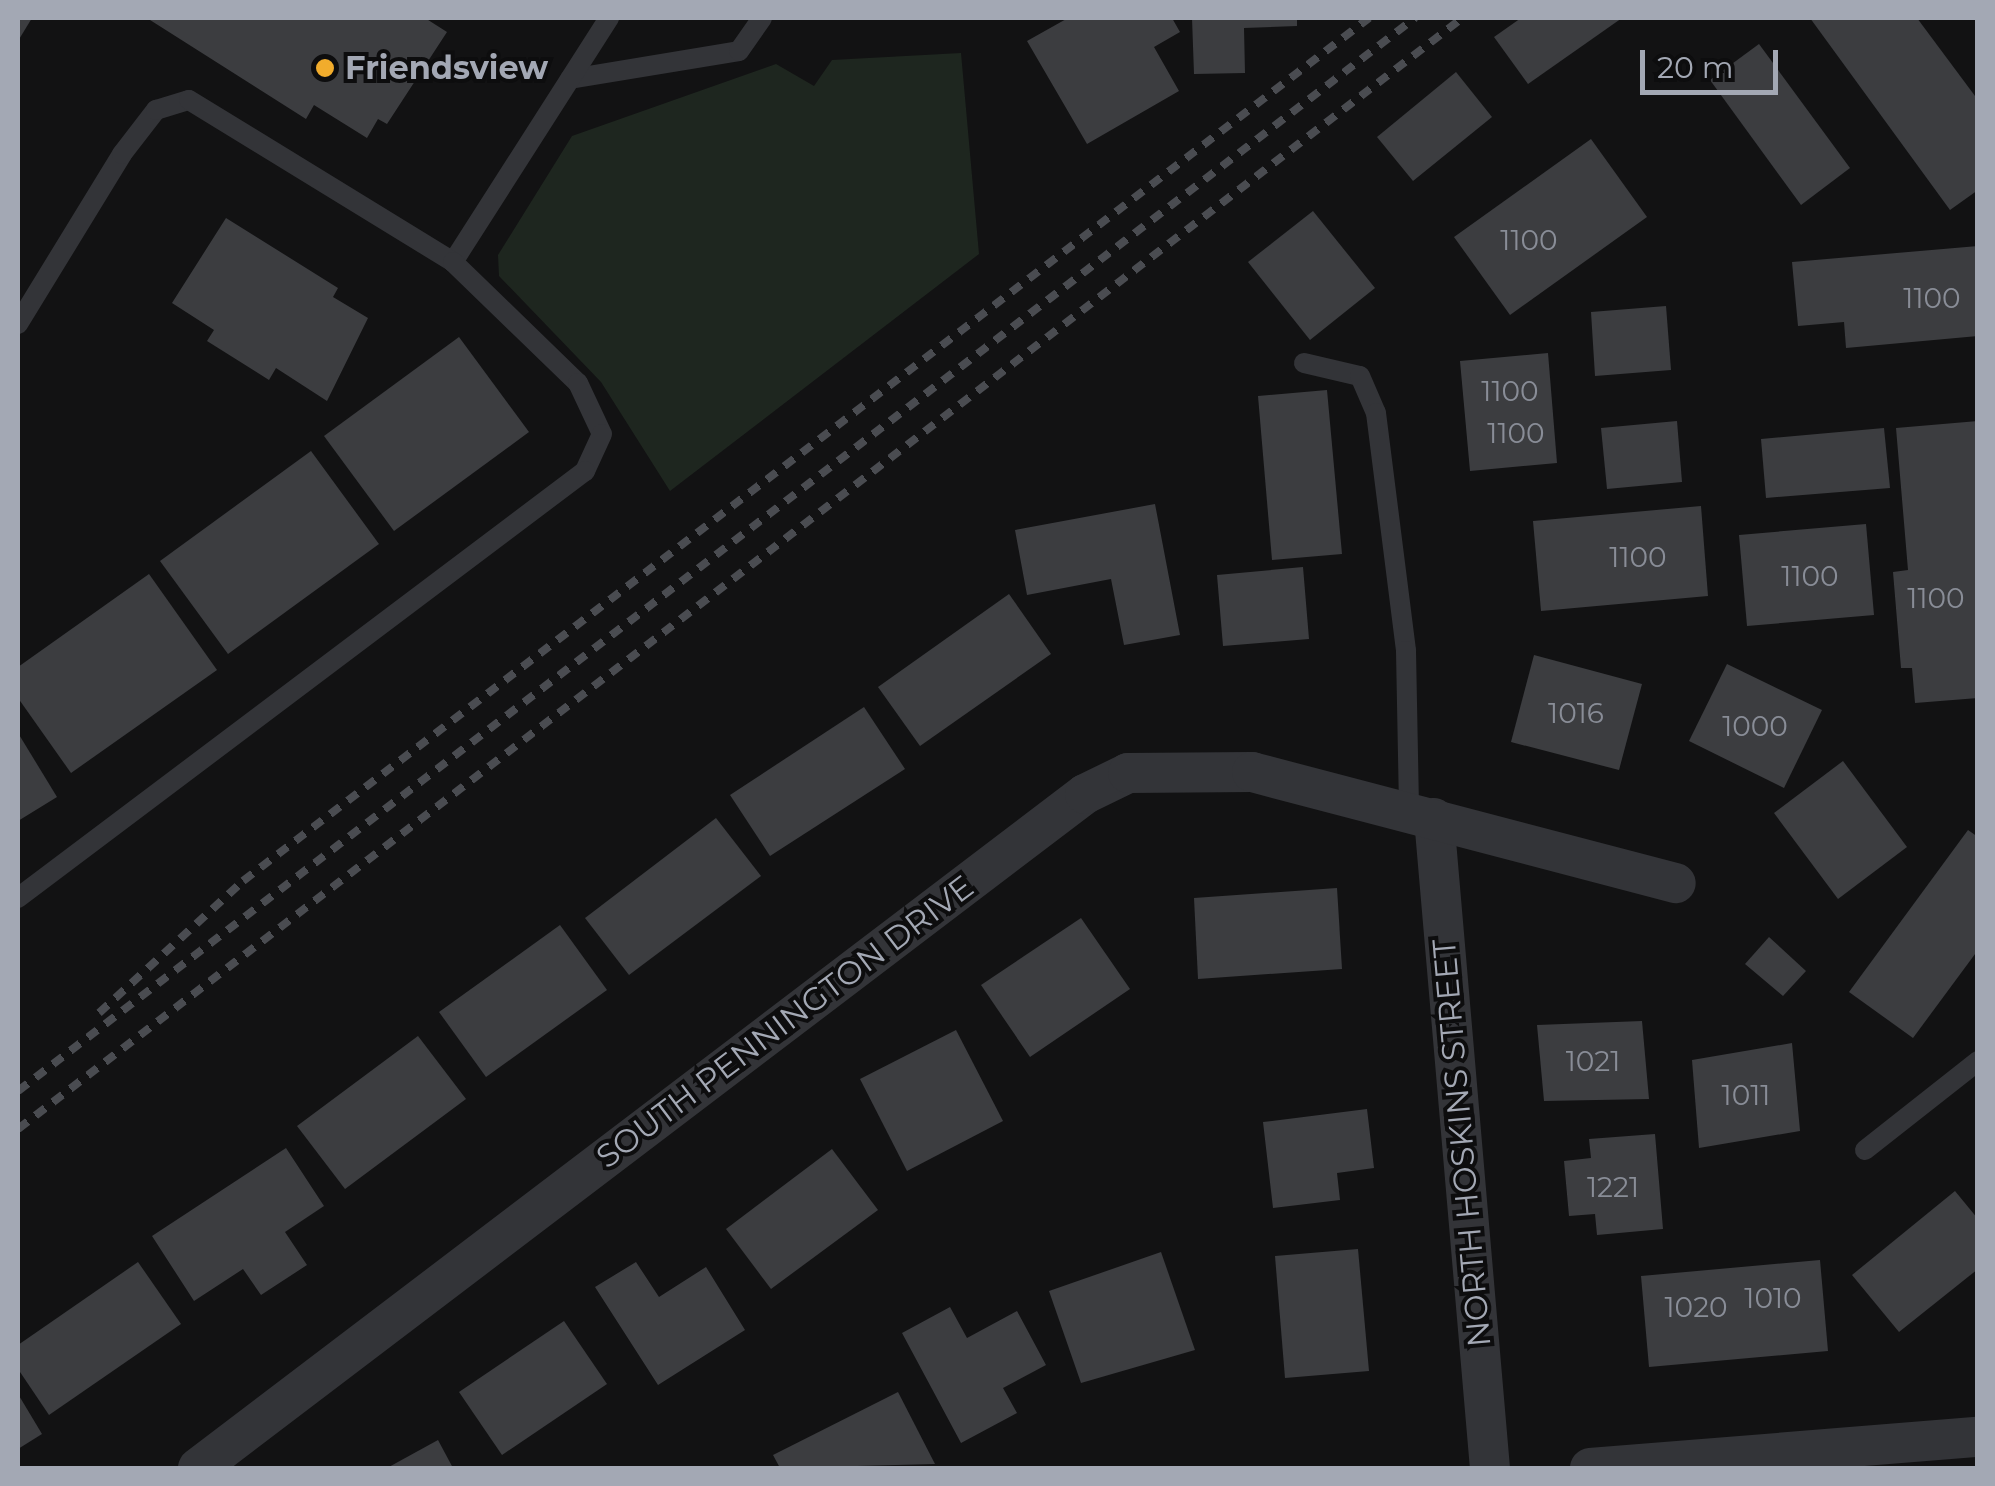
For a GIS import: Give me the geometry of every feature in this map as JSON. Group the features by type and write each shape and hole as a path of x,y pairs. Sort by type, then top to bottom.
{"street":[{"name":"SOUTH PENNINGTON DRIVE","path":"198,1468 1084,794 1128,774 1182,767 1252,772 1676,883"},
{"name":"NORTH HOSKINS STREET","path":"1422,815 1490,1468"},
{"path":"1590,1468 1978,1437"}],"lane":[{"path":"453,262 609,18"},
{"path":"570,79 739,51 762,18"},
{"path":"18,324 122,154 156,110 189,100 453,262 578,383 602,434 585,471 18,898"},
{"path":"1304,363 1360,376 1376,413 1422,815"},
{"path":"1865,1150 1978,1061"}],"shaded area":[{"path":"961,53 979,254 670,491 601,382 499,276 498,255 572,136 776,64 814,86 832,60"}],"building":[{"path":"18,18 32,18 18,41"},
{"name":"Friendsview","path":"425,18 447,32 387,124 378,119 367,138 314,105 306,119 150,20"},
{"path":"1068,18 1172,18 1180,32 1154,47 1179,91 1087,144 1027,41"},
{"path":"1192,18 1297,18 1297,26 1244,28 1245,73 1194,74"},
{"path":"1521,18 1622,18 1528,84 1494,37"},
{"path":"1810,18 1917,18 1978,100 1978,190 1950,210"},
{"path":"1759,44 1850,168 1801,205 1710,80"},
{"path":"1456,72 1492,117 1413,181 1377,137"},
{"path":"1591,139 1647,217 1510,315 1454,237"},
{"path":"1313,211 1375,288 1310,340 1248,262"},
{"path":"226,218 338,288 333,297 368,318 327,401 276,368 269,380 207,341 214,330 172,303"},
{"path":"1978,246 1978,336 1846,348 1844,322 1798,326 1792,262"},
{"path":"1666,306 1671,370 1595,376 1591,312"},
{"path":"459,337 529,432 394,531 324,436"},
{"path":"1548,353 1557,463 1470,471 1460,361"},
{"path":"1327,390 1342,554 1272,560 1258,396"},
{"path":"1677,421 1682,482 1607,489 1601,428"},
{"path":"1978,421 1978,698 1915,703 1912,668 1901,668 1893,572 1908,570 1896,428"},
{"path":"1884,428 1890,488 1766,498 1761,439"},
{"path":"311,451 379,544 228,654 160,561"},
{"path":"1155,504 1180,635 1124,645 1111,579 1027,595 1015,530"},
{"path":"1701,506 1708,596 1541,611 1533,521"},
{"path":"1866,524 1874,615 1747,626 1739,535"},
{"path":"1303,567 1309,639 1223,646 1217,575"},
{"path":"149,574 217,670 71,773 18,698 18,667"},
{"path":"1009,594 1051,654 920,746 878,687"},
{"path":"1534,655 1642,684 1619,770 1511,742"},
{"path":"1727,664 1822,710 1784,788 1689,741"},
{"path":"864,707 905,769 770,856 730,795"},
{"path":"18,733 57,797 18,821"},
{"path":"1843,761 1907,847 1838,899 1774,813"},
{"path":"716,818 761,876 629,975 585,918"},
{"path":"1968,830 1978,837 1978,950 1913,1038 1849,992"},
{"path":"1337,888 1342,969 1198,979 1194,898"},
{"path":"1081,918 1130,989 1030,1057 981,985"},
{"path":"560,925 607,990 486,1077 439,1012"},
{"path":"1769,937 1806,971 1783,996 1745,964"},
{"path":"1642,1021 1649,1099 1544,1101 1537,1025"},
{"path":"956,1030 1003,1121 907,1171 860,1079"},
{"path":"418,1036 466,1099 345,1189 297,1126"},
{"path":"1792,1043 1800,1131 1699,1148 1692,1060"},
{"path":"1367,1109 1374,1168 1337,1173 1340,1200 1273,1208 1263,1122"},
{"path":"1655,1134 1663,1229 1597,1235 1595,1214 1569,1216 1564,1161 1591,1158 1589,1139"},
{"path":"286,1148 324,1206 285,1232 307,1265 261,1295 243,1269 194,1301 152,1236"},
{"path":"832,1149 878,1210 771,1289 726,1229"},
{"path":"1955,1191 1978,1219 1978,1269 1899,1332 1852,1275"},
{"path":"1358,1249 1369,1371 1285,1378 1275,1256"},
{"path":"1161,1252 1195,1350 1081,1383 1049,1291"},
{"path":"1820,1260 1828,1351 1649,1367 1641,1276"},
{"path":"138,1262 181,1324 49,1415 18,1369 18,1345"},
{"path":"636,1262 659,1297 706,1267 745,1330 658,1385 595,1287"},
{"path":"950,1307 967,1338 1017,1311 1046,1365 1003,1388 1017,1413 961,1443 902,1333"},
{"path":"564,1321 607,1384 502,1455 459,1392"},
{"path":"898,1392 935,1464 780,1468 773,1455"},
{"path":"18,1394 42,1434 18,1449"},
{"path":"438,1440 453,1468 387,1468"}],"railway":[{"path":"99,1013 243,881 1369,18"},
{"path":"18,1091 1415,18"},
{"path":"18,1129 1462,18"}],"place":[{"name":"Friendsview","path":"325,68"}]}
